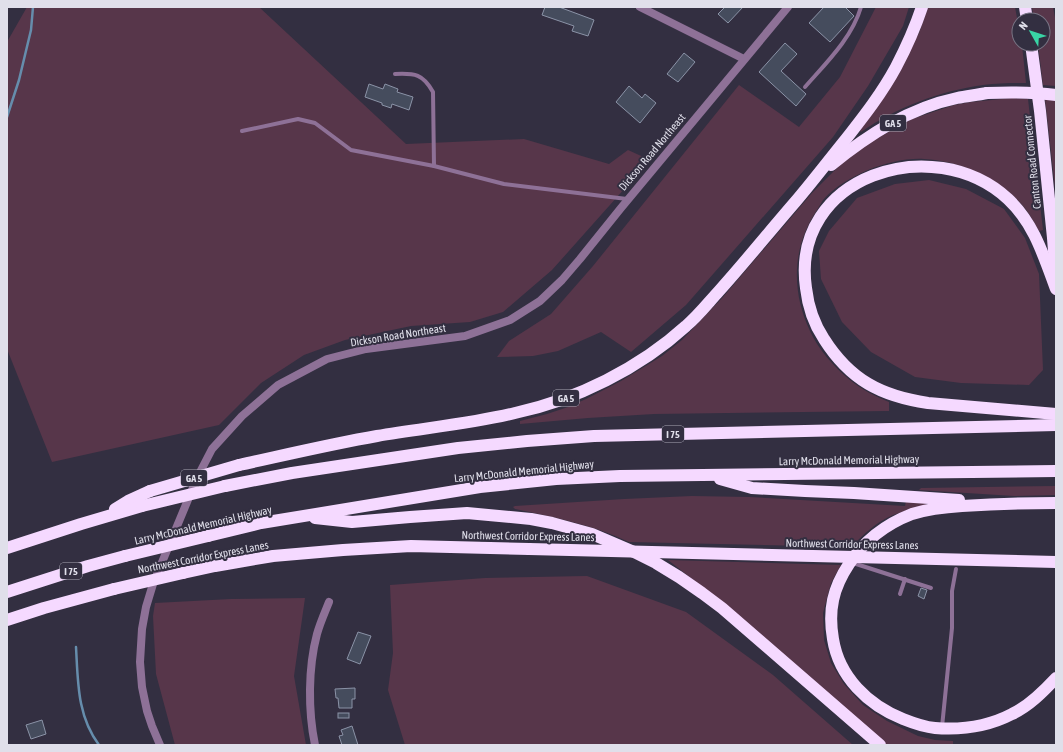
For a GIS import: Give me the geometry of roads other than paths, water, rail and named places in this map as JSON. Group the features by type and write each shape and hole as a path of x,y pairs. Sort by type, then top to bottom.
{"highway":[{"path":"813,180 869,110 883,90 903,55 917,23 922,7"},
{"name":"Canton Road Connector","path":"1032,52 1054,238 1056,278"},
{"name":"GA 5","path":"100,518 150,491 239,465 375,436 515,414 583,392 612,378 638,362 686,326 728,282 813,180 851,149 876,132 903,117 956,98 1006,92 1027,92 1056,95"},
{"path":"1056,289 1033,230 1021,213 1008,199 995,189 965,174 930,166 886,171 858,182 840,194 827,207 816,223 809,240 805,258 804,278 807,299 821,336 832,353 845,366 867,383 879,390 910,400 1056,414"},
{"name":"I 75","path":"7,548 142,506 225,486 292,473 458,448 594,436 1056,425"},
{"name":"Larry McDonald Memorial Highway","path":"7,592 88,566 261,523 480,487 556,479 620,476 1056,471"},
{"path":"705,475 752,488 1007,503 1056,503"},
{"path":"1007,503 931,509 898,520 868,541 854,556 836,589 832,605 830,625 834,646 846,675 866,697 893,715 913,723 934,728 975,726 992,722 1012,714 1028,704 1044,691 1056,678"},
{"path":"300,517 352,522 467,514 538,520 572,528 605,539 656,563 702,592 880,745"},
{"name":"Northwest Corridor Express Lanes","path":"7,620 44,608 114,589 215,566 273,556 411,546 1056,562"}],"street":[{"path":"640,7 744,59"},
{"name":"Dickson Road Northeast","path":"160,745 150,719 142,687 140,662 142,629 146,607 154,584 197,478 212,449 242,416 278,384 327,359 366,349 465,336 510,320 540,301 562,280 580,259 627,200 788,7"},
{"path":"315,745 311,711 311,678 318,634 329,602"}],"lane":[{"path":"805,87 841,45 858,16 861,7"},
{"path":"395,74 407,74 422,77 428,83 433,92 434,166"},
{"path":"242,131 298,119 315,123 351,150 434,166 504,184 627,200"},
{"path":"850,562 931,588"},
{"path":"942,728 952,628 952,591 956,569"},
{"path":"900,594 905,579"}],"waterway":[{"path":"7,117 19,80 31,30 33,7"},
{"path":"76,647 80,698 86,722 99,745"}]}
